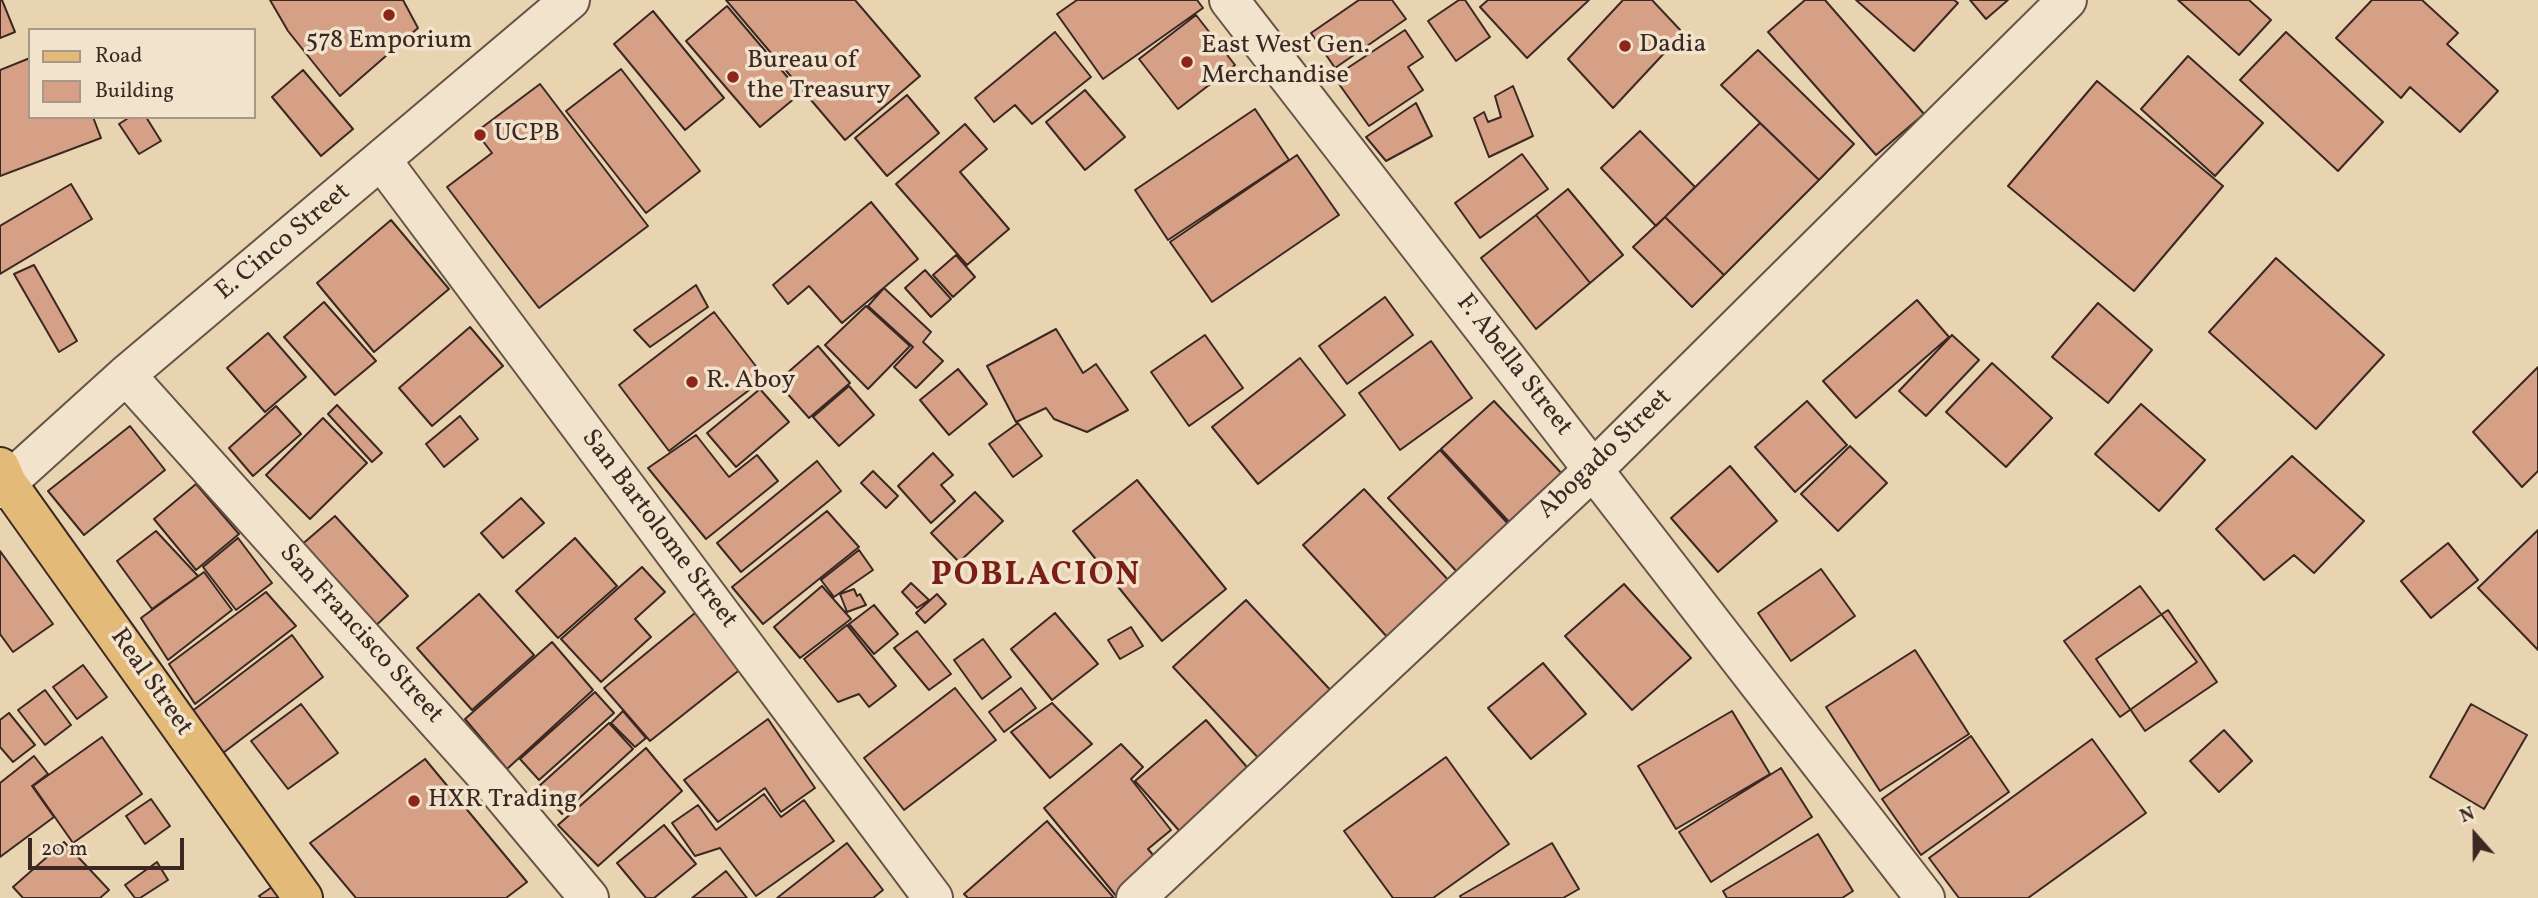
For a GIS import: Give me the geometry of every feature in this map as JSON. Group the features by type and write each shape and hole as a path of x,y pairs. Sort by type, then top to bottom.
{"main road":[{"name":"Real Street","path":"2,479 303,898"}],"street":[{"name":"E. Cinco Street","path":"2,479 570,0"},
{"name":"F. Abella Street","path":"1229,0 1925,898"},
{"name":"Abogado Street","path":"1136,898 1593,470 2067,0"},
{"name":"San Bartolome Street","path":"382,161 933,898"},
{"name":"San Francisco Street","path":"127,375 491,780 589,898"}],"building":[{"path":"0,0 15,32 0,38"},
{"path":"270,0 403,0 418,28 340,96 288,31"},
{"path":"726,0 855,0 920,76 845,140"},
{"path":"1077,0 1197,0 1203,8 1103,79 1057,14"},
{"path":"1359,0 1392,0 1406,19 1335,68 1311,33"},
{"path":"1459,0 1465,0 1490,37 1456,61 1428,21"},
{"path":"1488,0 1589,0 1527,58 1480,7"},
{"name":"Dadia","path":"1623,0 1652,0 1683,33 1613,108 1568,59"},
{"path":"1805,0 1825,0 1924,114 1876,155 1768,32"},
{"path":"1856,0 1954,0 1958,3 1914,51"},
{"path":"1970,0 2008,0 1986,19"},
{"path":"2178,0 2249,0 2271,20 2239,55"},
{"path":"2372,0 2422,0 2458,33 2447,44 2498,91 2460,132 2410,87 2401,98 2336,38"},
{"path":"727,6 801,93 760,127 686,41"},
{"path":"653,11 724,98 685,130 614,44"},
{"name":"East West Gen. Merchandise","path":"1196,15 1235,65 1178,109 1139,59"},
{"path":"1405,30 1423,57 1408,67 1423,90 1369,126 1334,77"},
{"path":"1055,32 1091,77 1032,124 1015,105 994,122 975,98"},
{"path":"2286,32 2383,122 2338,171 2240,80"},
{"path":"1758,50 1854,144 1819,180 1721,85"},
{"path":"2188,56 2263,123 2215,176 2141,109"},
{"path":"28,59 28,119 94,119 101,138 0,176 0,70"},
{"path":"621,69 700,171 646,213 566,111"},
{"path":"303,70 353,129 321,156 272,97"},
{"path":"2097,81 2223,186 2134,291 2008,186"},
{"path":"540,84 648,226 539,308 447,187 492,153 476,132"},
{"path":"1513,86 1533,136 1489,157 1474,118 1484,112 1488,122 1501,117 1495,96"},
{"path":"1085,90 1125,137 1085,170 1046,122"},
{"path":"907,95 939,133 887,176 855,138"},
{"path":"1416,103 1432,136 1386,161 1366,137"},
{"path":"1255,109 1289,160 1168,240 1135,190"},
{"path":"127,119 147,119 161,141 139,154 119,124"},
{"path":"1760,123 1819,180 1724,275 1665,217"},
{"path":"965,124 987,149 960,172 1009,229 967,265 896,184"},
{"name":"Dadia","path":"1640,131 1695,187 1656,226 1601,168"},
{"path":"1522,154 1548,189 1480,238 1455,203"},
{"path":"1297,155 1339,215 1212,302 1170,242"},
{"path":"71,184 92,219 0,274 0,226"},
{"path":"1568,189 1623,255 1590,283 1536,215"},
{"path":"871,202 918,259 842,323 809,286 788,304 773,285"},
{"path":"1536,215 1590,283 1536,329 1481,258"},
{"path":"1665,217 1724,275 1692,307 1633,247"},
{"path":"391,220 449,289 374,352 317,283"},
{"path":"956,255 975,277 953,297 933,275"},
{"path":"2276,258 2384,355 2316,429 2209,332"},
{"path":"34,265 77,341 59,352 14,274"},
{"path":"925,270 951,299 931,317 905,288"},
{"path":"696,285 708,307 650,347 634,330"},
{"path":"884,288 931,332 923,342 943,361 916,388 894,367 913,347 868,306"},
{"path":"1385,297 1413,335 1347,384 1319,346"},
{"path":"1917,300 1949,337 1856,418 1823,381"},
{"path":"324,302 376,361 335,395 284,337"},
{"path":"2098,303 2152,350 2108,403 2052,357"},
{"path":"866,306 910,346 868,389 825,345"},
{"name":"R. Aboy","path":"714,312 765,378 669,451 619,385"},
{"path":"470,327 503,366 432,426 399,388"},
{"path":"1056,329 1083,373 1096,364 1128,410 1087,432 1054,419 1046,408 1016,422 987,366"},
{"path":"268,333 306,377 265,412 227,368"},
{"path":"1205,335 1243,388 1189,426 1151,372"},
{"path":"1952,335 1979,360 1926,416 1899,391"},
{"path":"1431,341 1472,398 1400,450 1359,393"},
{"path":"818,346 850,383 809,418 777,382"},
{"path":"1300,358 1345,415 1258,484 1212,427"},
{"path":"1992,363 2052,418 2006,467 1946,412"},
{"path":"2538,367 2538,471 2522,487 2473,432"},
{"path":"958,369 987,404 949,435 920,400"},
{"path":"849,386 874,415 839,446 813,417"},
{"path":"760,389 789,422 736,467 707,433"},
{"path":"1494,401 1564,476 1512,525 1441,449"},
{"path":"1807,401 1847,445 1795,492 1755,447"},
{"path":"2141,404 2205,460 2159,511 2095,454"},
{"path":"337,405 382,453 372,462 328,414"},
{"path":"276,406 301,434 253,476 229,448"},
{"path":"460,416 478,439 444,467 426,444"},
{"path":"323,418 367,463 310,519 266,475"},
{"path":"1018,423 1042,456 1013,477 989,444"},
{"path":"130,426 165,470 84,535 48,491"},
{"path":"696,435 729,477 757,455 778,481 706,539 648,468"},
{"path":"1850,446 1887,483 1838,531 1801,494"},
{"path":"1440,450 1511,527 1459,574 1388,498"},
{"path":"933,453 953,475 941,485 955,501 931,523 898,486"},
{"path":"2292,456 2364,521 2314,573 2294,555 2264,580 2216,529"},
{"path":"817,461 841,491 741,572 717,543"},
{"path":"1730,466 1777,521 1718,572 1671,518"},
{"path":"873,471 898,496 886,508 861,483"},
{"path":"1137,480 1226,589 1162,641 1073,531"},
{"path":"196,484 239,534 196,570 154,519"},
{"path":"1364,489 1451,583 1389,639 1303,545"},
{"path":"975,492 1003,521 959,562 931,533"},
{"path":"521,498 544,523 503,558 481,533"},
{"path":"827,511 859,547 763,624 732,587"},
{"path":"335,516 408,596 372,629 299,547"},
{"path":"2538,530 2538,650 2478,588"},
{"path":"156,531 198,576 152,609 117,561"},
{"path":"238,538 272,583 236,610 203,567"},
{"path":"575,538 617,586 558,638 516,591"},
{"path":"2448,543 2478,580 2431,618 2401,581"},
{"path":"859,550 873,570 834,597 821,580"},
{"path":"0,551 53,624 13,652 0,634"},
{"path":"642,567 665,592 635,619 651,637 601,682 561,639"},
{"path":"1821,569 1855,616 1791,661 1758,613"},
{"path":"204,572 232,610 168,660 141,618"},
{"path":"911,583 929,600 917,608 902,592"},
{"path":"1624,584 1691,658 1632,710 1565,636"},
{"path":"822,586 851,619 800,658 774,627"},
{"path":"2140,586 2197,662 2120,717 2064,641"},
{"path":"854,589 866,605 847,612 840,594"},
{"path":"266,592 296,626 195,704 169,664"},
{"path":"479,594 534,655 472,710 417,648"},
{"path":"937,594 946,604 925,623 916,613"},
{"path":"1246,600 1336,696 1263,763 1173,667"},
{"path":"874,605 898,634 874,654 849,624"},
{"path":"2168,610 2217,682 2145,731 2096,659"},
{"path":"695,613 742,668 650,741 604,688"},
{"path":"1055,613 1098,664 1052,700 1011,649"},
{"path":"847,625 896,686 869,707 859,694 838,702 804,659"},
{"path":"1131,627 1143,646 1120,659 1108,640"},
{"path":"917,631 951,674 929,690 894,648"},
{"path":"292,635 323,677 223,753 191,712"},
{"path":"983,639 1011,677 982,699 954,660"},
{"path":"552,642 593,690 507,769 465,719"},
{"path":"1915,650 1969,734 1880,791 1826,707"},
{"path":"1543,663 1586,714 1531,759 1488,708"},
{"path":"83,665 107,697 77,719 53,687"},
{"path":"955,688 996,740 904,810 864,758"},
{"path":"1021,688 1036,708 1004,732 989,712"},
{"path":"45,690 71,725 45,745 18,710"},
{"path":"595,692 614,713 539,780 520,759"},
{"path":"1052,703 1092,744 1050,778 1011,732"},
{"path":"301,704 338,753 288,789 251,741"},
{"path":"2471,704 2527,735 2484,809 2430,777"},
{"path":"623,711 646,738 635,747 611,723"},
{"path":"1732,711 1770,774 1676,829 1638,766"},
{"path":"9,713 35,745 13,762 0,747 0,720"},
{"path":"768,719 815,788 781,812 765,788 718,822 684,780"},
{"path":"1206,720 1253,774 1183,835 1135,781"},
{"path":"609,723 633,749 562,814 538,787"},
{"path":"2224,730 2252,761 2219,792 2190,761"},
{"path":"1971,736 2009,792 1921,855 1882,799"},
{"path":"102,737 142,794 73,843 33,786"},
{"path":"2092,739 2146,813 2028,898 1959,898 1929,858"},
{"path":"1121,744 1143,767 1131,779 1171,830 1148,849 1159,862 1117,897 1044,808"},
{"path":"646,748 682,791 598,866 558,825"},
{"path":"34,756 48,774 32,786 54,817 0,857 0,783"},
{"path":"1446,757 1509,844 1433,898 1393,898 1344,831"},
{"name":"HXR Trading","path":"425,759 527,882 506,898 356,898 310,843"},
{"path":"1781,768 1812,817 1711,882 1679,832"},
{"path":"764,794 781,817 804,800 834,841 756,896 720,848 695,856 672,823 698,805 716,830"},
{"path":"151,799 170,826 145,844 126,816"},
{"path":"1047,821 1114,898 968,898 964,894"},
{"path":"664,825 696,864 654,898 646,898 617,863"},
{"path":"1818,834 1853,891 1842,898 1727,898 1723,891"},
{"path":"64,842 109,890 100,898 23,898 13,887"},
{"path":"847,843 883,890 873,898 777,898"},
{"path":"1552,843 1579,889 1563,898 1461,898 1460,896"},
{"path":"157,862 168,880 140,898 135,898 125,885"},
{"path":"726,871 747,898 692,898"},
{"path":"272,887 281,898 259,896"}],"place":[{"name":"578 Emporium","path":"389,15"},
{"name":"Dadia","path":"1625,46"},
{"name":"East West Gen. Merchandise","path":"1187,62"},
{"name":"Bureau of the Treasury","path":"733,77"},
{"name":"UCPB","path":"480,135"},
{"name":"R. Aboy","path":"692,382"},
{"name":"HXR Trading","path":"414,801"}],"district":[{"name":"POBLACION","path":"1036,578"}]}
